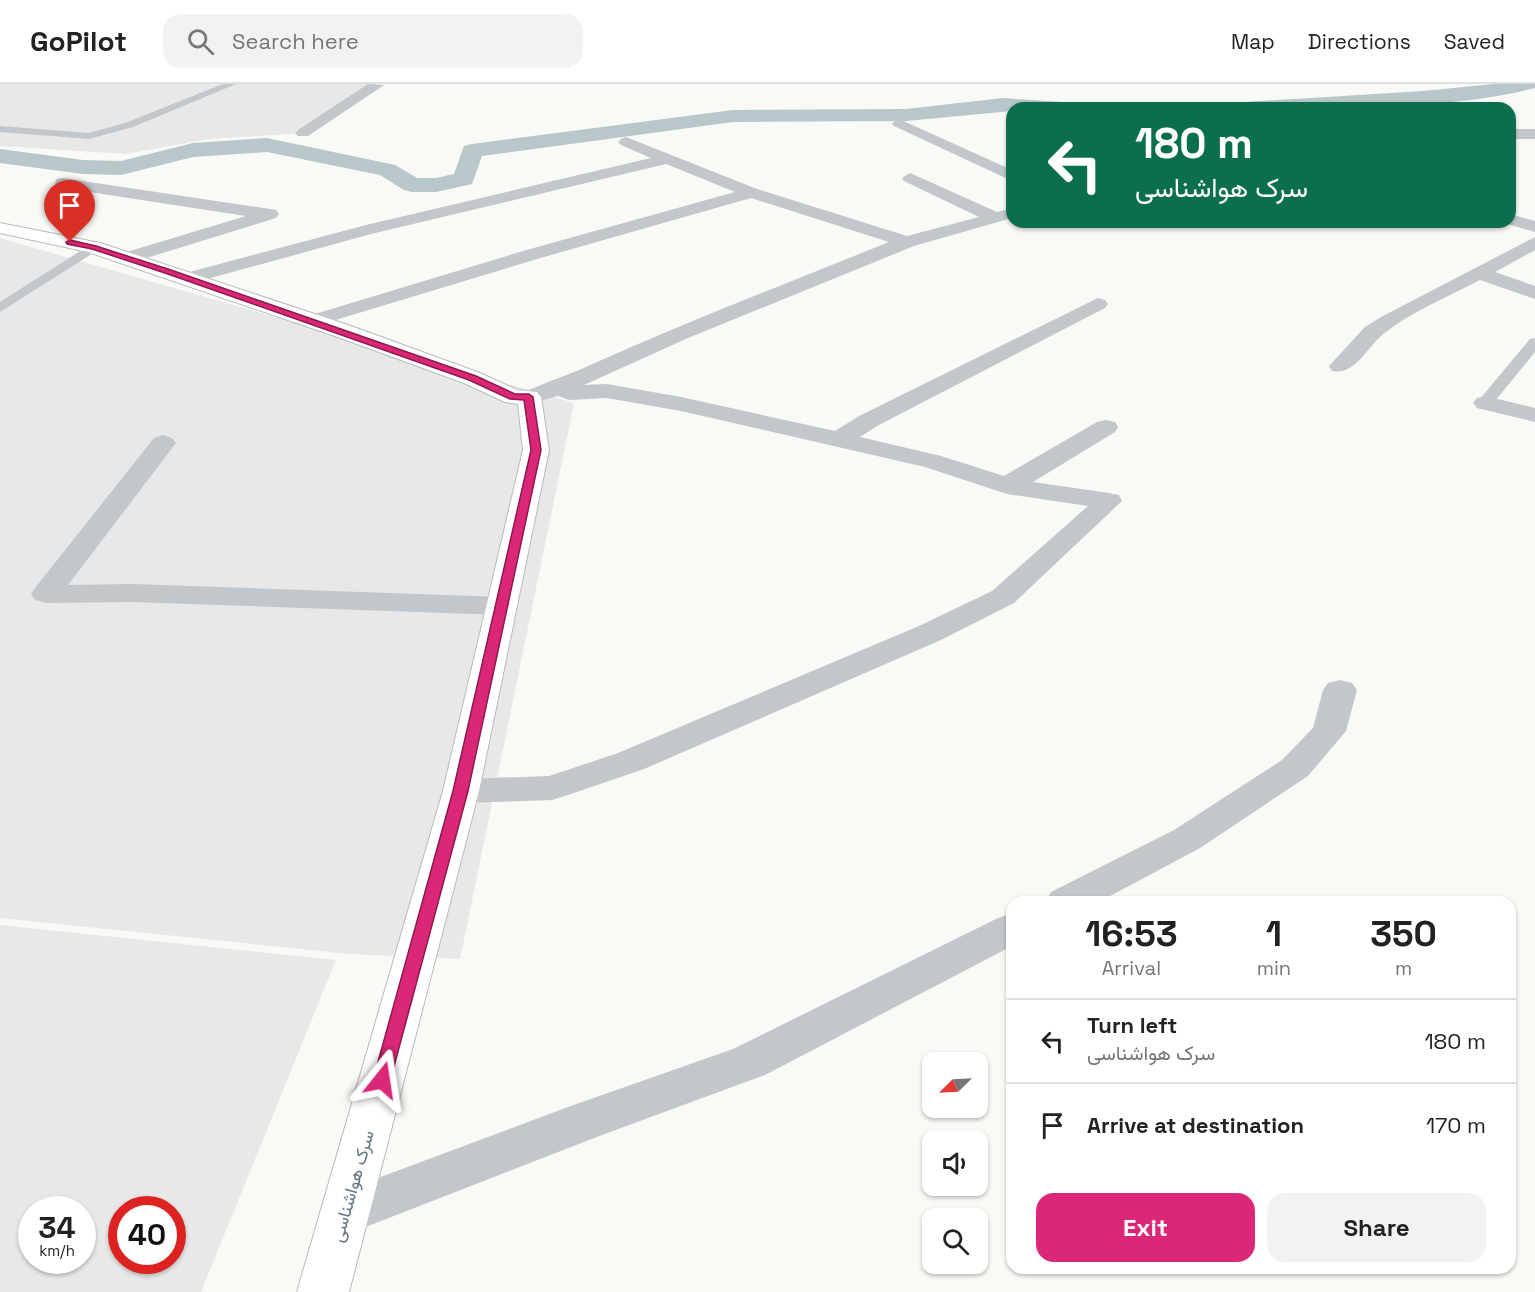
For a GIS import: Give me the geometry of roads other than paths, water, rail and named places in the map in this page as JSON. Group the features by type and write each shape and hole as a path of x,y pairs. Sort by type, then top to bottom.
{"street":[{"path":"303,133 375,84"},
{"path":"899,123 1006,173"},
{"path":"1516,134 1535,134"},
{"path":"626,142 751,193 907,242"},
{"path":"189,278 366,230 666,159"},
{"path":"910,178 1004,216"},
{"path":"63,183 270,214 127,258"},
{"path":"312,321 530,255 751,193"},
{"path":"0,228 93,247 189,278 472,378 513,397 529,397 561,387 680,333 907,242 1004,216"},
{"path":"1516,221 1535,227"},
{"path":"1340,366 1373,332 1388,321 1535,243"},
{"path":"1478,273 1535,293"},
{"path":"840,439 868,421 1098,304"},
{"path":"461,791 552,788 631,761 930,633 1003,597 1108,501 1007,486 932,461 681,404 607,391 569,393 561,387"},
{"name":"سرک هواشناسی","path":"323,1292 461,791 536,450 529,397"},
{"path":"1485,403 1535,415"},
{"path":"1007,486 1106,427"},
{"path":"164,443 46,594 132,593 502,606"},
{"path":"1077,896 1187,839 1295,768 1329,731 1340,690"},
{"path":"345,1213 585,1120 748,1062 1006,931"}],"lane":[{"path":"0,129 88,136 129,125 231,84"},
{"path":"0,308 93,247"},
{"path":"1485,403 1535,342"}],"waterway":[{"path":"1334,102 1458,94 1529,84"},
{"path":"0,156 83,167 121,168 193,150 267,145 387,170 412,185 436,185 464,179 472,151 733,116 906,115 1006,104"}]}
